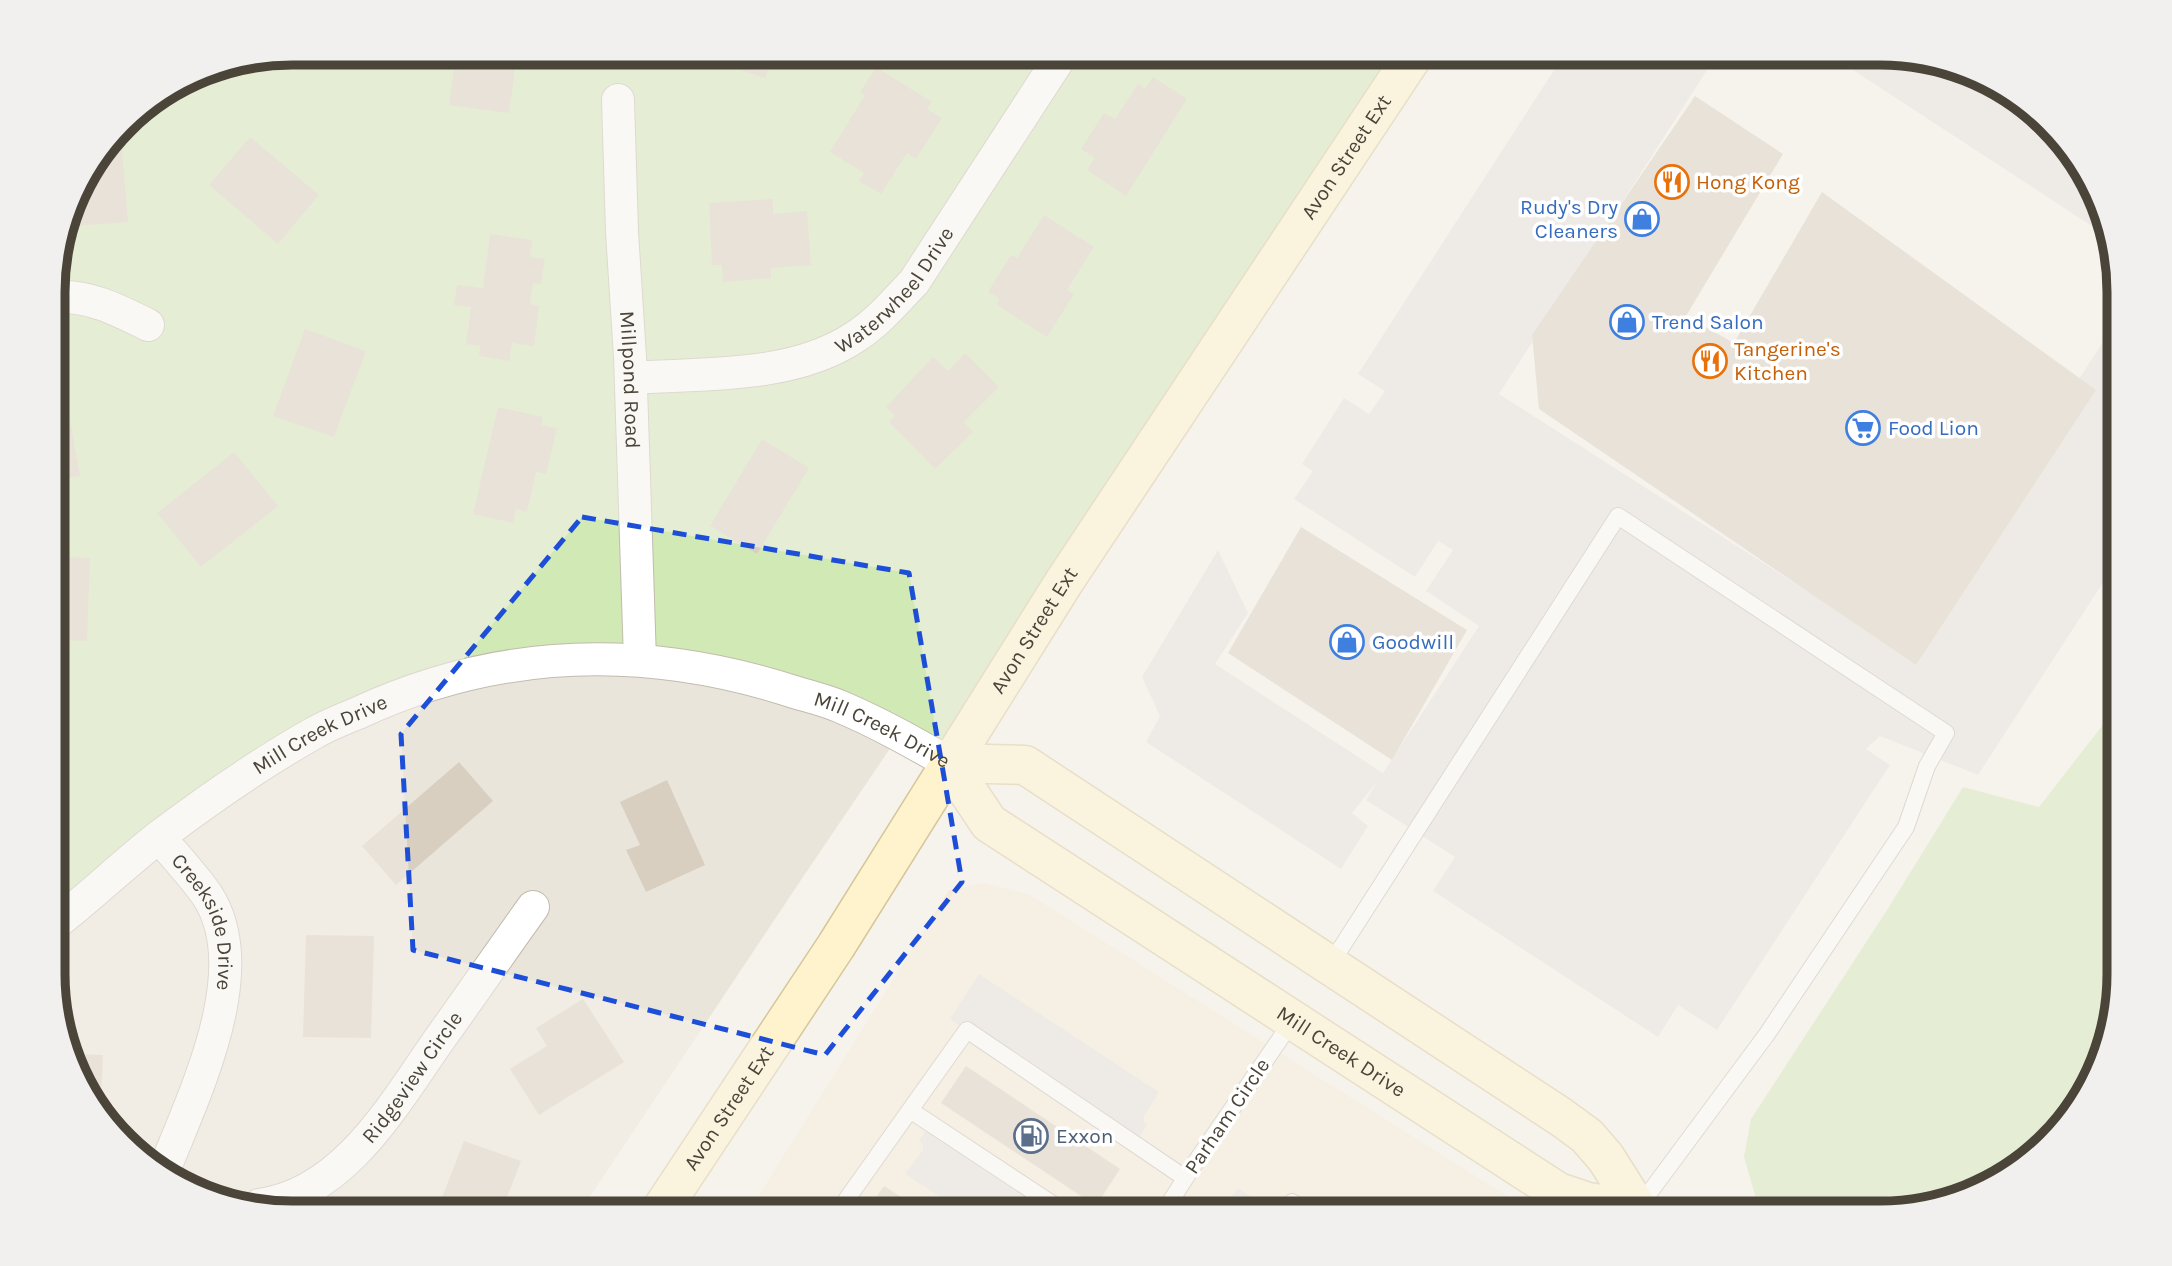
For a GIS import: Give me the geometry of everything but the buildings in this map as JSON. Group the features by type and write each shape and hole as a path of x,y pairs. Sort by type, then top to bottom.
{"street":[{"name":"Waterwheel Drive","path":"631,378 769,369 813,358 854,338 884,314 914,282 1055,65"},
{"name":"Avon Street Ext","path":"667,1201 836,946 1072,570 1406,65"},
{"name":"Millpond Road","path":"618,100 640,660"},
{"path":"65,297 72,296 112,307 148,325"},
{"name":"Mill Creek Drive","path":"65,915 159,837 224,790 316,732 396,695 452,677 509,664 568,659 640,660 687,666 760,681 840,706 949,763 989,823 1558,1192 1585,1201"},
{"path":"949,763 1025,765 1562,1116 1587,1136 1606,1158 1632,1201"},
{"name":"Creekside Drive","path":"159,837 208,896 219,923 225,959 222,1006 210,1055 167,1163"},
{"name":"Ridgeview Circle","path":"280,1200 305,1191 344,1162 379,1125 533,907"}],"lane":[{"path":"1330,965 1618,516 1946,733 1927,766 1906,827 1767,1034 1647,1201"},
{"name":"Parham Circle","path":"1171,1201 1293,1020"},
{"path":"846,1201 967,1030 1185,1178"},
{"path":"910,1110 1048,1201"}],"highlighted area":[{"path":"582,517 909,573 962,882 825,1055 413,950 401,734"}],"shaded area":[{"path":"329,65 1168,338 587,1201 292,1201 233,1194 178,1171 131,1135 103,1100 77,1047 69,1018 65,974 67,262 76,221 111,156 142,121 176,96 248,69"},
{"path":"1557,65 1710,65 1499,394 1903,652 2107,336 2107,576 1978,775 1880,736 1866,749 1890,765 1717,1030 1678,1005 1658,1037 1433,891 1455,857 1366,800 1377,782 1352,813 1368,826 1341,869 1146,742 1160,716 1142,677 1218,550 1248,613 1215,664 1383,773 1479,626 1426,591 1453,550 1438,541 1415,577 1294,499 1313,471 1302,464 1344,398 1369,414 1385,391 1358,374"},
{"path":"1845,65 1910,67 1939,72 1994,95 2041,131 2060,154 2077,178 2099,231"},
{"path":"984,883 1030,895 1515,1201 755,1201 949,890"},
{"path":"979,974 1159,1092 1144,1116 1147,1125 1135,1144 950,1019"},
{"path":"930,1123 1047,1201 947,1201 905,1174 923,1150 919,1141"},
{"path":"1238,1188 1258,1201 1229,1201"}],"green space":[{"path":"292,65 1407,65 949,763 840,706 568,659 316,732 65,917 67,262 72,233 95,178 131,131 178,95 233,72"},
{"path":"2107,719 2107,989 2100,1033 2090,1061 2077,1088 2060,1112 2030,1145 2006,1163 1953,1189 1895,1201 1757,1201 1744,1157 1751,1119 1889,907 1963,787 2039,807"}],"place":[{"name":"Hong Kong","path":"1672,182"},
{"name":"Rudy's Dry Cleaners","path":"1642,219"},
{"name":"Trend Salon","path":"1627,322"},
{"name":"Tangerine's Kitchen","path":"1710,361"},
{"name":"Food Lion","path":"1863,428"},
{"name":"Goodwill","path":"1347,642"},
{"name":"Exxon","path":"1031,1136"}]}
